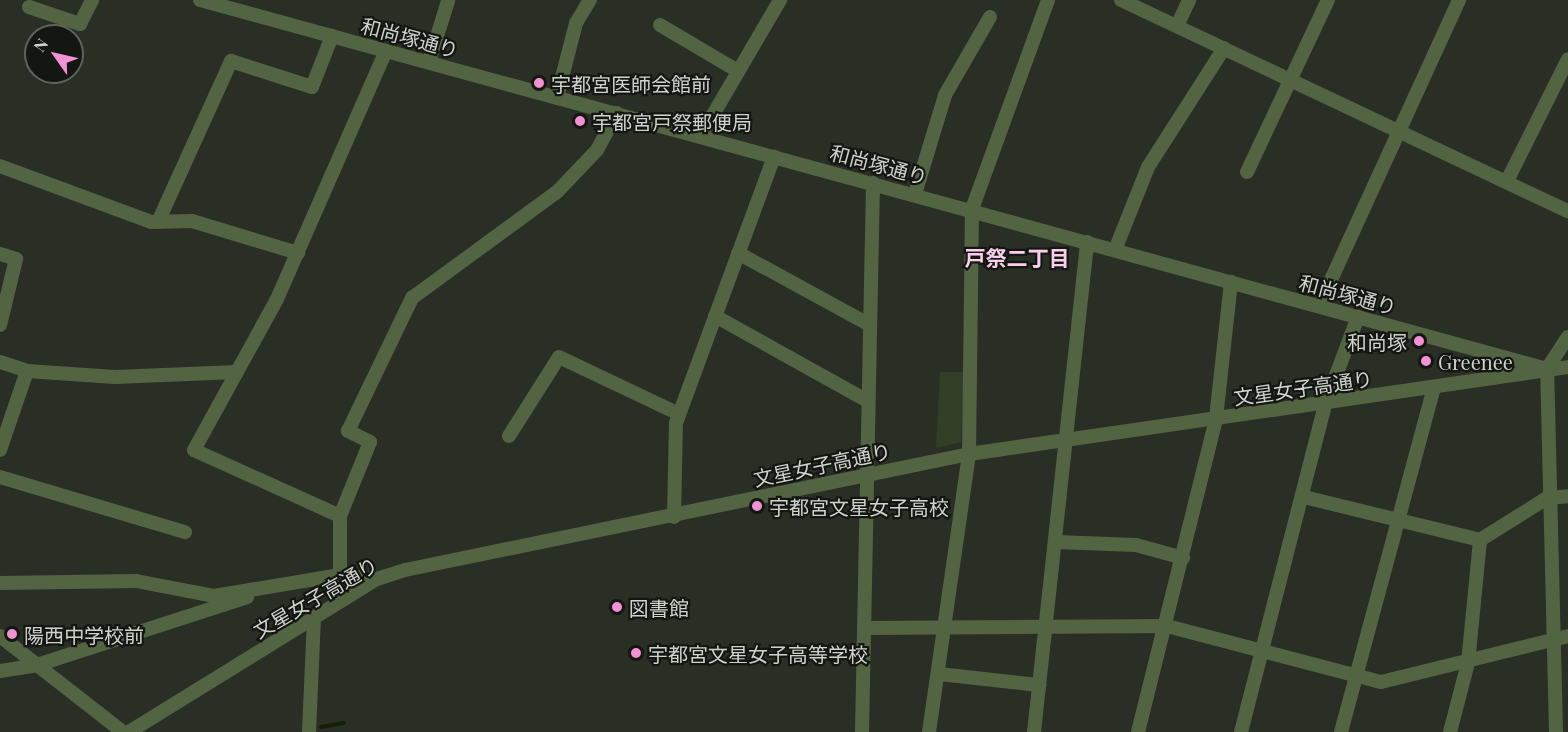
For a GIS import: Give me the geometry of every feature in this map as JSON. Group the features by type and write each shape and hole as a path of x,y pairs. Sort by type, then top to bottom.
{"street":[{"path":"29,7 80,24 92,0"},
{"name":"和尚塚通り","path":"201,0 972,209 1547,369"},
{"path":"557,97 576,23 590,0"},
{"path":"700,136 780,0"},
{"path":"929,732 947,627 969,454 972,209 1048,0"},
{"path":"1121,0 1568,211"},
{"path":"1177,26 1189,0"},
{"path":"1247,172 1328,0"},
{"path":"1318,306 1397,130 1459,0"},
{"path":"429,62 448,1"},
{"path":"915,194 945,95 990,17"},
{"path":"660,25 738,71"},
{"path":"158,222 231,61 312,87 332,36"},
{"path":"1115,250 1148,167 1224,48"},
{"path":"340,516 194,450 298,253 386,51"},
{"path":"1508,181 1568,59"},
{"path":"340,575 340,516 370,442 348,430 412,298 557,192 597,150 617,113"},
{"path":"674,516 680,414 774,156"},
{"path":"0,166 158,222 192,221 298,253"},
{"path":"862,732 873,183"},
{"path":"1034,732 1087,242"},
{"path":"738,253 870,325"},
{"path":"0,254 16,259 0,325"},
{"path":"1138,732 1167,626 1216,418 1231,282"},
{"path":"715,316 868,402"},
{"path":"1241,732 1304,497 1326,402 1358,317"},
{"path":"1556,732 1561,638 1547,498 1547,369 1568,337"},
{"path":"509,436 560,357 680,414"},
{"path":"0,362 27,371 152,378 199,370 237,372"},
{"name":"文星女子高通り","path":"129,732 377,579 969,454 1326,402 1433,390 1568,367"},
{"path":"0,450 27,371"},
{"path":"1341,732 1433,390"},
{"path":"0,477 185,532"},
{"path":"1304,497 1398,522 1480,540 1547,498 1568,496"},
{"path":"1450,732 1468,663 1480,540"},
{"path":"1056,542 1136,545 1183,558"},
{"path":"0,671 37,665 258,593 340,575 377,579"},
{"path":"0,583 136,581 214,596 258,593"},
{"path":"309,732 314,618"},
{"path":"865,628 1167,626 1381,682 1468,663 1561,638"},
{"path":"0,636 123,732"},
{"path":"939,674 1039,685"}],"green space":[{"path":"940,372 964,372 961,442 936,448"}],"waterway":[{"path":"321,727 344,723"}],"place":[{"name":"宇都宮医師会館前","path":"539,83"},
{"name":"宇都宮戸祭郵便局","path":"580,121"},
{"name":"和尚塚","path":"1419,341"},
{"name":"Greenee","path":"1426,361"},
{"name":"宇都宮文星女子高校","path":"757,506"},
{"name":"図書館","path":"617,607"},
{"name":"陽西中学校前","path":"12,634"},
{"name":"宇都宮文星女子高等学校","path":"636,653"}],"district":[{"name":"戸祭二丁目","path":"1017,257"}]}
